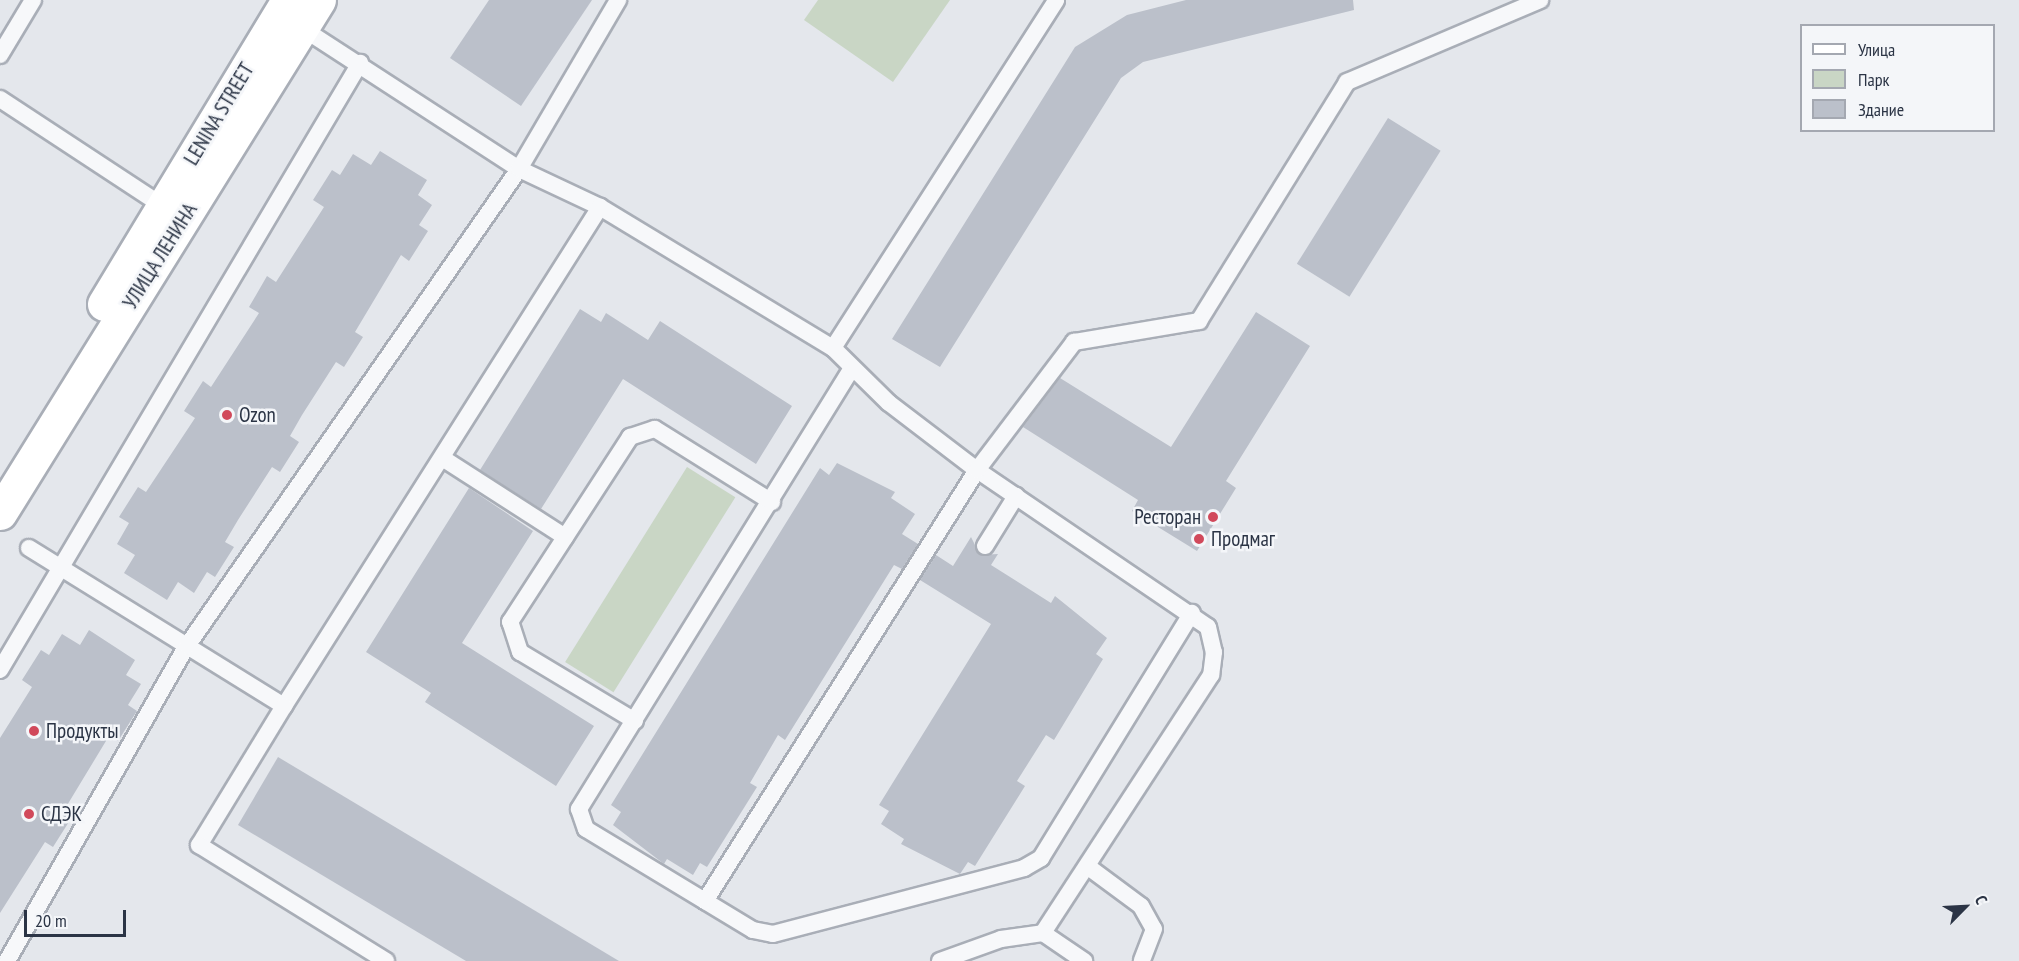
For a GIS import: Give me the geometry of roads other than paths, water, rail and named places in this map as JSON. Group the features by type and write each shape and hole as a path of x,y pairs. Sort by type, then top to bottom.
{"street":[{"name":"УЛИЦА ЛЕНИНА","path":"0,513 295,14 319,0"},
{"name":"LENINA STREET","path":"0,474 163,206 295,14"}],"lane":[{"path":"0,55 33,0"},
{"path":"7,961 187,646 519,170 618,0"},
{"path":"833,348 1056,0"},
{"path":"705,901 977,470 1074,342 1199,321 1347,82 1540,0"},
{"path":"295,14 360,63 519,170 600,207 833,348 852,368 977,470 1192,613 1208,627 1214,652 1211,675 1043,933"},
{"path":"0,670 360,63"},
{"path":"0,99 163,206"},
{"path":"386,961 199,844 284,706 444,459 600,207"},
{"path":"852,368 772,502 579,809 586,829 753,930 772,934 1024,868 1041,858 1192,613"},
{"path":"635,721 520,652 510,622 630,437 656,429 772,502"},
{"path":"444,459 565,537"},
{"path":"985,546 1016,496"},
{"path":"29,548 61,570 284,706"},
{"path":"1087,866 1141,906 1154,929 1142,961"},
{"path":"940,961 1001,939 1043,933 1084,961"}],"place":[{"name":"Ozon","path":"227,415"},
{"name":"Ресторан","path":"1213,517"},
{"name":"Продмаг","path":"1199,539"},
{"name":"Продукты","path":"34,731"},
{"name":"СДЭК","path":"29,814"}]}
